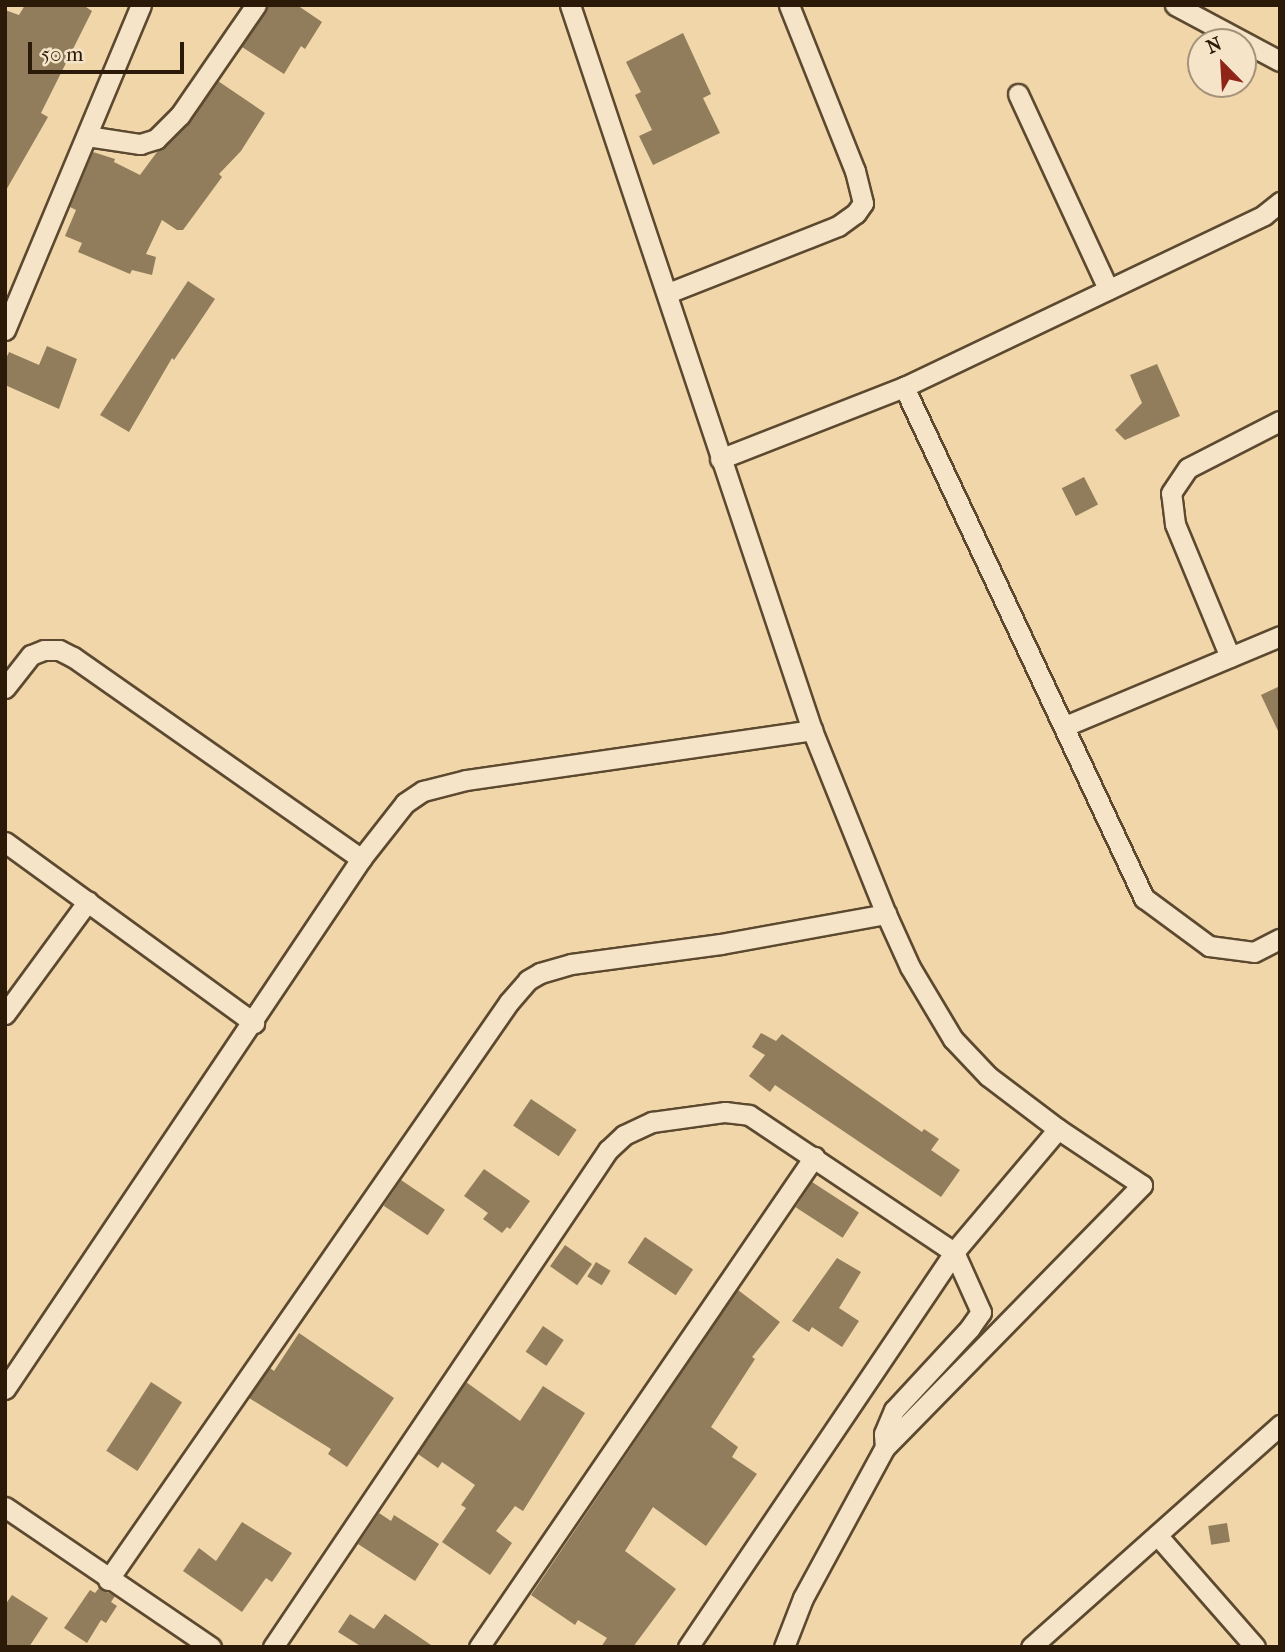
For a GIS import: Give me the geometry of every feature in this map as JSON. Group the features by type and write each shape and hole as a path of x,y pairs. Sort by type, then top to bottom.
{"street":[{"path":"5,330 141,5"},
{"path":"87,136 140,144 156,139 180,116 256,5"},
{"path":"570,5 812,730 886,914 925,995 953,1039 988,1076 1058,1129 1142,1185 886,1447 803,1598 784,1647"},
{"path":"668,293 838,226 856,213 863,203 858,179 789,5"},
{"path":"1175,5 1280,61"},
{"path":"1018,94 1108,289"},
{"path":"720,459 904,387 1264,215 1280,202"},
{"path":"904,387 1144,898 1209,946 1254,952 1280,939"},
{"path":"1230,657 1175,524 1171,493 1188,468 1280,421"},
{"path":"1065,726 1280,636"},
{"path":"5,688 31,655 44,650 59,650 73,657 361,859"},
{"path":"5,1389 254,1023 361,859 405,803 423,791 440,785 812,730"},
{"path":"5,842 254,1023"},
{"path":"5,1014 88,901"},
{"path":"108,1580 509,1002 527,981 540,973 572,964 721,944 886,914"},
{"path":"273,1647 615,1143 636,1128 662,1119 738,1112 758,1119 954,1252 981,1312 970,1328 894,1410 884,1434 886,1447"},
{"path":"688,1647 954,1252 1058,1129"},
{"path":"479,1647 814,1157"},
{"path":"1031,1647 1280,1424"},
{"path":"5,1507 108,1580 211,1647"},
{"path":"1157,1535 1255,1647"}],"building":[{"path":"25,5 83,5 92,11 41,113 48,117 5,192 5,10 19,15"},
{"path":"268,5 297,5 322,22 305,49 301,46 284,74 242,47"},
{"path":"683,33 711,94 703,98 720,133 653,165 639,136 652,130 635,95 641,92 626,62"},
{"path":"218,81 265,113 241,151 219,174 222,177 183,230 177,230 162,220 146,254 156,257 152,275 132,270 130,274 78,252 82,243 65,236 76,210 70,207 93,152 115,159 114,162 140,175 157,152 189,123"},
{"path":"188,281 215,299 174,360 172,358 129,432 100,415"},
{"path":"47,346 77,359 59,409 5,385 5,361 9,352 39,365"},
{"path":"1157,364 1180,416 1125,440 1115,430 1142,403 1130,375"},
{"path":"1084,477 1098,505 1076,516 1062,488"},
{"path":"1280,686 1280,735 1261,695"},
{"path":"761,1033 776,1041 782,1034 922,1132 924,1129 939,1139 931,1150 960,1170 941,1197 775,1085 770,1092 749,1076 765,1055 752,1047"},
{"path":"531,1099 577,1130 559,1156 513,1126"},
{"path":"484,1169 530,1201 510,1229 507,1227 502,1233 483,1219 488,1213 464,1196"},
{"path":"401,1180 445,1210 428,1235 384,1206"},
{"path":"812,1182 859,1212 843,1238 796,1207"},
{"path":"645,1237 693,1269 676,1295 628,1263"},
{"path":"565,1245 592,1264 577,1285 550,1266"},
{"path":"837,1258 861,1272 839,1308 859,1321 842,1347 812,1327 809,1332 792,1321"},
{"path":"596,1262 611,1271 602,1285 587,1277"},
{"path":"738,1290 780,1322 752,1357 755,1359 711,1427 738,1447 732,1457 757,1474 706,1546 653,1507 625,1551 676,1589 633,1647 601,1647 607,1638 578,1620 575,1625 531,1595"},
{"path":"543,1326 564,1340 546,1366 526,1352"},
{"path":"299,1333 394,1398 347,1467 328,1454 331,1449 249,1398 270,1368 274,1371"},
{"path":"151,1382 182,1402 137,1471 106,1451"},
{"path":"466,1382 520,1421 543,1386 585,1413 523,1511 515,1506 496,1531 512,1543 490,1575 442,1542 466,1508 461,1505 475,1485 442,1462 438,1468 418,1454"},
{"path":"379,1513 391,1521 394,1515 439,1544 415,1581 358,1544"},
{"path":"242,1522 292,1553 272,1582 266,1578 242,1612 183,1571 199,1548 216,1561"},
{"path":"1227,1523 1230,1542 1211,1545 1208,1526"},
{"path":"99,1588 115,1596 111,1602 117,1606 106,1623 101,1620 87,1643 64,1628 90,1590 95,1593"},
{"path":"12,1595 48,1618 29,1647 5,1647 5,1605"},
{"path":"350,1614 374,1629 385,1614 434,1647 362,1647 338,1632"}]}
